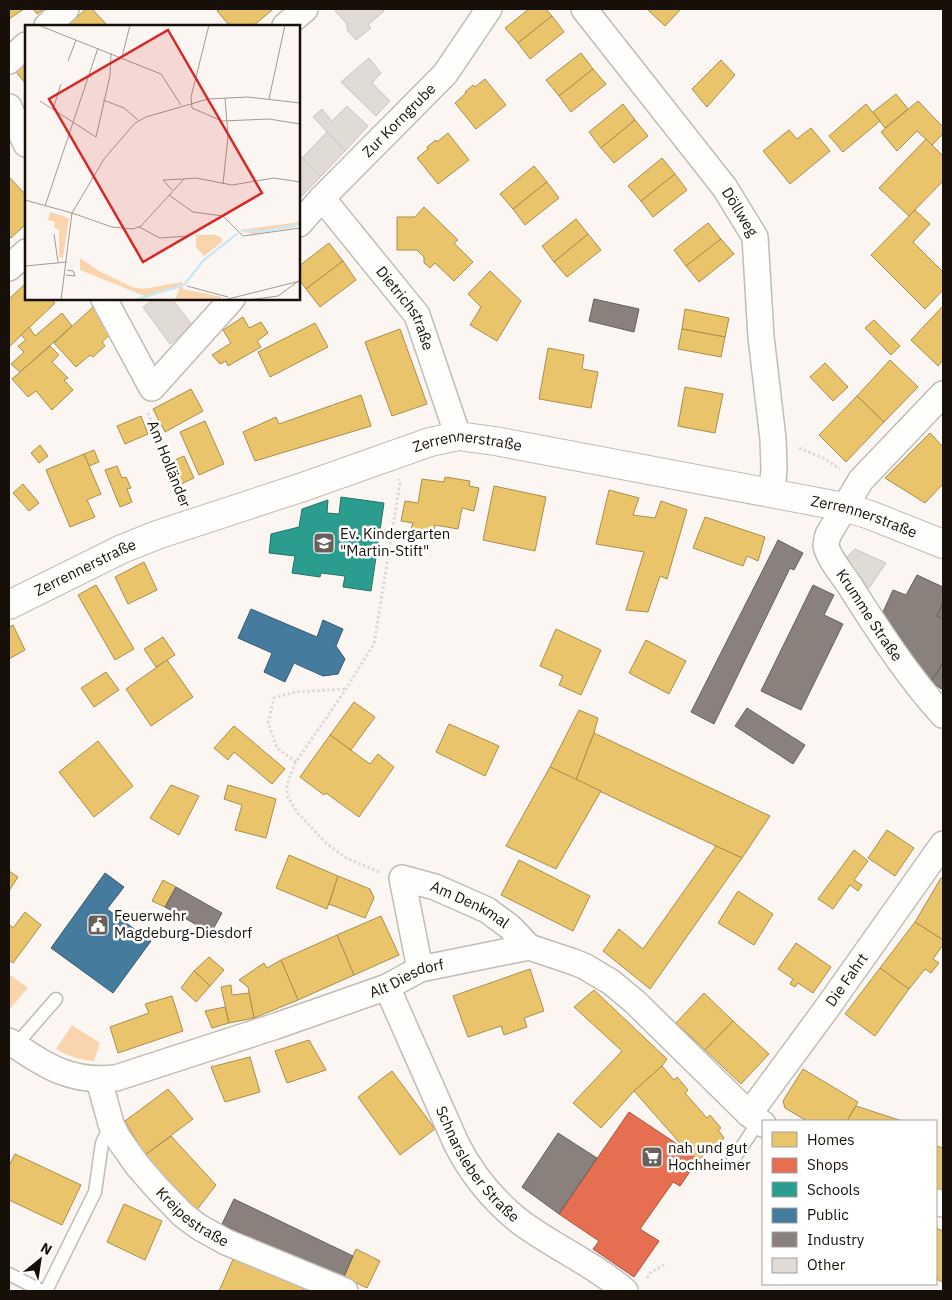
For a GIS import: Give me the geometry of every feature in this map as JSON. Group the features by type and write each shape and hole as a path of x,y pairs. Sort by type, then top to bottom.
{"main road":[{"name":"Zerrennerstraße","path":"9,605 122,549 193,522 303,487 430,442 458,436 503,442 844,507 870,515 943,544"}],"street":[{"path":"48,25 66,9"},
{"path":"286,25 305,9"},
{"name":"Zur Korngrube","path":"300,223 322,198 445,74 489,9"},
{"name":"Döllweg","path":"584,9 725,188 755,237 761,337 774,468 772,493"},
{"path":"9,61 25,46"},
{"path":"9,106 25,142"},
{"name":"Dietrichstraße","path":"322,198 417,315 458,436"},
{"path":"9,268 25,253"},
{"path":"105,300 152,388 231,300"},
{"name":"Krumme Straße","path":"943,394 861,480 827,537 826,542 834,562 875,624 943,715"},
{"name":"Die Fahrt","path":"757,1120 843,986 943,844"},
{"name":"Am Denkmal","path":"420,969 402,878 440,889 487,910 510,927 529,947"},
{"name":"Alt Diesdorf","path":"12,1044 35,1059 61,1072 99,1080 116,1078 276,1026 387,987 420,969 529,947 584,966 611,982 635,1002 757,1120"},
{"name":"Schnarsleber Straße","path":"387,987 456,1143 475,1175 504,1207 520,1221 636,1285"},
{"name":"Kreipestraße","path":"99,1080 111,1124 118,1138 147,1178 170,1203 199,1226 226,1242 345,1291"}],"lane":[{"path":"12,1044 56,999"},
{"path":"731,1164 757,1120"},
{"path":"46,1291 95,1192 102,1143 111,1124"},
{"path":"9,1274 42,1291"}],"path":[{"name":"Am Holländer","path":"152,388 146,409 193,522"},
{"path":"772,440 798,447 823,458 861,480"},
{"path":"395,454 400,482 374,644 296,762 286,787 287,795 296,811 326,843 346,858 374,870 402,878"},
{"path":"296,762 277,748 268,723 274,698 295,692 346,689"},
{"path":"636,1285 650,1272 664,1265"}],"shaded area":[{"path":"9,974 28,988 9,1010"},
{"path":"72,1025 100,1043 94,1061 83,1060 56,1049"}],"building: Homes":[{"path":"9,9 24,9 9,19"},
{"path":"33,9 44,9 37,14"},
{"path":"86,9 92,9 107,25 68,25"},
{"path":"220,9 272,10 254,25 229,25 217,11"},
{"path":"529,9 546,9 552,16 518,43 505,28"},
{"path":"647,9 681,9 665,26"},
{"path":"552,16 564,32 530,59 518,43"},
{"path":"581,53 593,69 559,96 546,80"},
{"path":"721,60 735,75 707,107 692,89"},
{"path":"25,63 25,83 16,72"},
{"path":"593,69 606,84 571,112 559,96"},
{"path":"485,79 506,105 476,129 455,103 473,85 475,87"},
{"path":"896,94 908,109 885,128 873,112"},
{"path":"918,101 943,127 943,134 932,145 917,131 897,151 881,132"},
{"path":"623,104 635,120 601,148 589,132"},
{"path":"866,104 880,121 843,152 829,136"},
{"path":"635,120 648,136 614,163 601,148"},
{"path":"811,128 830,151 790,184 763,151 789,130 797,139"},
{"path":"448,133 469,160 438,184 417,158 428,149 427,147"},
{"path":"926,139 943,156 943,181 909,216 879,188"},
{"path":"662,158 675,174 641,201 628,186"},
{"path":"534,166 547,182 513,209 500,194"},
{"path":"675,174 687,190 653,217 641,201"},
{"path":"9,177 25,194 25,225 11,238 9,235"},
{"path":"547,182 559,198 525,225 513,209"},
{"path":"424,207 458,240 454,243 473,262 454,281 435,263 430,268 424,263 424,257 417,250 397,250 397,217 415,217"},
{"path":"915,210 930,224 913,242 943,272 943,290 925,309 871,255"},
{"path":"576,219 588,234 554,262 542,246"},
{"path":"708,223 721,239 686,266 674,250"},
{"path":"588,234 601,250 567,277 554,262"},
{"path":"721,239 734,254 699,282 686,266"},
{"path":"329,243 343,261 306,289 300,280 300,265"},
{"path":"343,261 356,280 320,307 306,289"},
{"path":"490,271 521,301 497,341 470,325 481,307 468,294"},
{"path":"25,284 25,300 51,300 55,303 9,347 9,299"},
{"path":"943,306 943,360 938,366 911,340"},
{"path":"93,307 114,331 102,342 105,346 93,357 90,355 76,367 54,343"},
{"path":"685,309 729,318 725,337 682,329"},
{"path":"62,313 72,326 20,372 11,364 24,352 18,346 26,340 21,335 29,327 35,336"},
{"path":"243,317 249,328 261,322 268,333 257,341 261,347 228,366 226,361 220,364 212,355 231,343 223,330"},
{"path":"874,320 900,346 891,355 865,328"},
{"path":"315,323 328,347 270,377 258,352"},
{"path":"400,329 427,404 392,416 365,342"},
{"path":"682,329 725,337 721,357 678,349"},
{"path":"50,346 59,355 52,362 68,378 64,380 73,390 52,410 36,391 28,397 12,379"},
{"path":"548,348 584,355 582,369 598,372 591,408 539,399"},
{"path":"890,360 918,387 884,422 857,396"},
{"path":"825,363 848,387 833,401 810,377"},
{"path":"685,387 723,394 715,433 678,426"},
{"path":"191,389 203,411 165,432 153,409"},
{"path":"361,395 371,426 255,461 243,432 276,417 279,424"},
{"path":"857,396 884,422 846,462 819,435"},
{"path":"141,416 148,434 125,444 117,426"},
{"path":"205,421 224,464 199,475 180,432"},
{"path":"930,433 943,447 943,484 925,503 885,478"},
{"path":"40,445 48,456 39,463 31,453"},
{"path":"94,450 99,462 89,466 84,454"},
{"path":"84,454 101,494 87,500 95,517 70,527 46,470"},
{"path":"184,456 194,478 181,484 171,462"},
{"path":"117,466 122,478 126,477 131,488 127,489 132,502 120,507 105,470"},
{"path":"445,477 470,481 469,486 479,488 474,511 462,508 458,529 435,525 434,533 411,529 413,523 401,521 405,501 418,503 422,479 444,482"},
{"path":"23,484 39,503 29,511 13,493"},
{"path":"494,486 546,497 535,551 483,540"},
{"path":"609,490 639,498 633,515 655,518 661,501 687,510 667,579 660,576 648,612 626,610 644,552 596,544"},
{"path":"705,517 765,537 758,561 747,556 743,566 693,548"},
{"path":"144,562 157,590 128,604 115,577"},
{"path":"96,585 134,649 115,660 78,595"},
{"path":"13,625 25,650 9,659 9,627"},
{"path":"556,629 601,650 581,695 559,685 563,676 540,666"},
{"path":"163,637 175,655 156,667 144,649"},
{"path":"646,640 686,661 669,694 629,673"},
{"path":"167,660 193,697 151,726 126,689"},
{"path":"106,672 119,690 94,707 81,688"},
{"path":"354,702 375,717 351,750 330,735"},
{"path":"579,710 598,718 576,780 550,767"},
{"path":"449,724 499,746 485,776 436,752"},
{"path":"234,726 285,769 272,784 234,752 228,760 214,748"},
{"path":"594,733 770,816 742,858 576,780"},
{"path":"330,735 370,764 378,754 394,767 359,817 300,777"},
{"path":"98,741 133,786 94,817 59,772"},
{"path":"550,767 601,791 556,869 506,846"},
{"path":"171,785 199,796 179,835 150,818"},
{"path":"228,785 276,799 266,838 235,830 242,805 224,799"},
{"path":"887,830 914,848 895,876 868,858"},
{"path":"716,846 742,858 650,989 603,951 619,929 643,949"},
{"path":"854,850 868,861 854,880 862,885 858,891 850,885 833,909 818,899"},
{"path":"289,855 338,876 327,909 276,888"},
{"path":"519,860 590,896 573,931 501,895"},
{"path":"9,871 18,877 9,891"},
{"path":"338,876 370,889 374,898 365,918 329,904"},
{"path":"941,878 943,879 943,940 915,922"},
{"path":"163,880 176,887 165,907 152,901"},
{"path":"738,891 773,914 754,945 718,923"},
{"path":"25,912 41,925 13,963 9,960 9,924 13,928"},
{"path":"381,916 399,955 354,975 337,935"},
{"path":"915,922 943,940 943,945 933,959 939,963 931,973 925,969 909,989 880,968"},
{"path":"337,935 354,975 298,1000 281,960"},
{"path":"796,943 831,967 813,993 798,983 795,987 790,984 793,979 778,969"},
{"path":"209,957 224,970 210,986 194,971"},
{"path":"281,960 298,1000 254,1018 248,987 239,980 264,963 267,968"},
{"path":"880,968 909,989 875,1036 845,1014"},
{"path":"530,969 544,1011 524,1018 527,1027 504,1035 501,1026 468,1037 453,996"},
{"path":"194,971 210,986 196,1002 181,988"},
{"path":"231,985 232,995 249,993 254,1018 229,1023 221,987"},
{"path":"594,990 667,1059 662,1066 634,1091 601,1128 573,1103 622,1051 574,1007"},
{"path":"704,993 733,1021 705,1050 676,1023"},
{"path":"172,996 183,1031 118,1053 110,1027 149,1013 145,1004"},
{"path":"225,1007 229,1023 212,1028 205,1011"},
{"path":"733,1021 769,1054 741,1084 705,1050"},
{"path":"309,1040 326,1070 287,1083 275,1051"},
{"path":"250,1057 260,1092 225,1102 211,1067"},
{"path":"662,1066 674,1080 677,1077 688,1090 685,1093 707,1118 710,1115 721,1128 718,1130 724,1138 698,1160 686,1150 634,1091"},
{"path":"803,1069 858,1102 848,1120 805,1120 785,1108 783,1101"},
{"path":"392,1071 435,1129 400,1155 358,1097"},
{"path":"168,1089 193,1119 145,1155 125,1121"},
{"path":"856,1106 899,1120 848,1120"},
{"path":"171,1136 216,1185 196,1211 145,1155"},
{"path":"937,1146 943,1148 943,1191 937,1189"},
{"path":"15,1154 81,1185 62,1225 9,1200 9,1166"},
{"path":"124,1204 162,1221 145,1260 107,1242"},
{"path":"937,1228 943,1231 943,1282 937,1279"},
{"path":"356,1249 380,1261 367,1288 344,1277"},
{"path":"234,1257 305,1286 303,1291 219,1291"}],"building: Shops":[{"path":"629,1112 698,1160 680,1186 673,1182 640,1229 659,1241 634,1277 593,1249 599,1241 559,1214"}],"building: Schools":[{"name":"Ev. Kindergarten \"Martin-Stift\"","path":"341,497 384,503 371,591 343,587 345,576 321,573 320,577 292,573 295,556 269,553 271,534 299,527 302,509 328,500 327,513 339,514"}],"building: Public":[{"path":"251,609 317,637 323,620 343,629 336,646 345,659 338,674 323,676 294,663 285,682 264,672 272,653 238,638"},
{"name":"Feuerwehr Magdeburg-Diesdorf","path":"105,873 124,887 107,909 151,941 113,993 51,948"}],"building: Industry":[{"path":"594,299 639,309 634,332 589,321"},
{"path":"778,540 803,553 794,570 790,568 714,724 691,712"},
{"path":"917,575 943,587 943,603 937,616 943,619 943,663 931,682 883,612 893,590 906,595"},
{"path":"813,585 834,595 824,615 843,624 801,710 761,691"},
{"path":"943,603 943,619 937,616"},
{"path":"943,663 943,690 931,682"},
{"path":"747,708 805,745 793,764 735,726"},
{"path":"176,887 222,913 211,933 165,907"},
{"path":"558,1133 597,1158 559,1214 522,1187"},
{"path":"234,1199 353,1256 342,1281 222,1224"}],"building: Other":[{"path":"337,9 382,9 384,11 368,25 371,28 356,40 347,30 347,24 335,11"},
{"path":"369,58 381,73 372,83 390,101 376,116 341,82"},
{"path":"347,106 368,126 345,151 313,117 322,109 332,121"},
{"path":"327,132 345,151 321,176 302,158"},
{"path":"300,155 321,176 300,198"},
{"path":"153,300 173,300 193,326 170,344 143,307"},
{"path":"855,549 886,563 869,588 845,559"}],"place":[{"name":"Ev. Kindergarten \"Martin-Stift\"","path":"324,543"},
{"name":"Feuerwehr Magdeburg-Diesdorf","path":"98,925"},
{"name":"nah und gut Hochheimer","path":"652,1157"}]}
